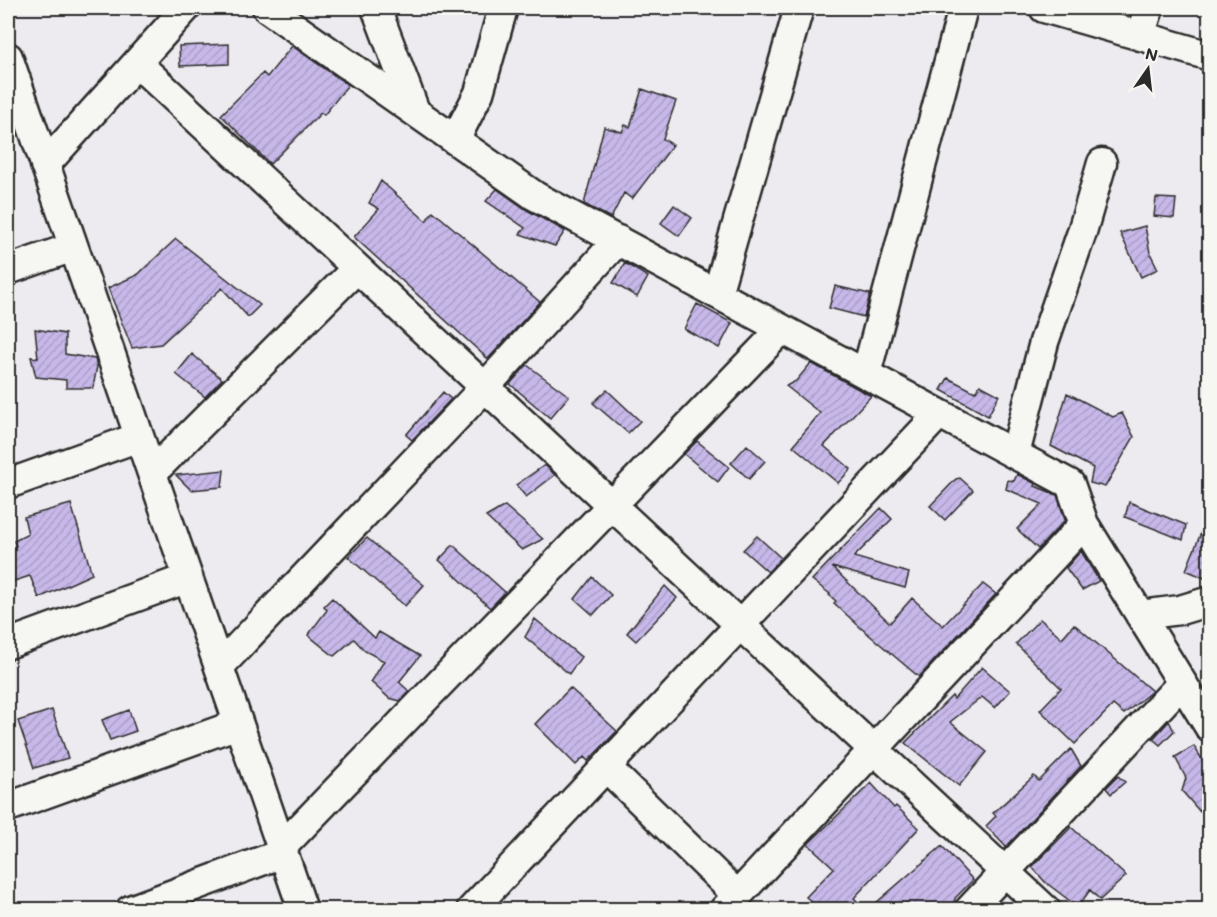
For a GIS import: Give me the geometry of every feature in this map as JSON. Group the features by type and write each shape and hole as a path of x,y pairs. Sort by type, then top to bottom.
{"street":[{"path":"45,165 186,8"},
{"path":"267,8 535,196 1070,484 1084,524 1209,728"},
{"path":"376,8 415,111"},
{"path":"455,140 479,93 503,8"},
{"path":"717,294 799,8"},
{"path":"866,374 963,8"},
{"path":"1044,8 1209,56"},
{"path":"1140,36 1149,8"},
{"path":"136,63 1046,909"},
{"path":"10,75 45,165 303,909"},
{"path":"1015,454 1044,342 1082,232 1102,163"},
{"path":"219,668 485,387 618,240"},
{"path":"8,270 73,247"},
{"path":"152,473 357,268"},
{"path":"130,909 282,850 782,329"},
{"path":"471,909 939,414"},
{"path":"8,484 139,437"},
{"path":"606,767 730,902 1084,524"},
{"path":"8,644 188,578"},
{"path":"1140,615 1180,610 1209,601"},
{"path":"969,909 1182,683"},
{"path":"8,807 238,724"}],"building":[{"path":"229,44 229,64 180,66 179,46"},
{"path":"292,46 348,85 324,115 321,113 270,164 221,115 263,73 267,77"},
{"path":"642,89 676,101 663,139 673,145 632,199 624,193 611,218 584,204 604,127 622,132 625,125 630,127"},
{"path":"381,181 426,221 433,211 540,302 488,359 354,237 379,209 369,203"},
{"path":"497,189 527,210 565,231 555,246 520,234 525,228 486,201"},
{"path":"1156,198 1176,199 1174,218 1154,216"},
{"path":"674,205 692,218 679,236 661,223"},
{"path":"1145,226 1150,253 1158,269 1141,277 1120,233"},
{"path":"176,239 260,305 248,317 222,288 161,344 132,348 108,288 137,275"},
{"path":"625,263 648,277 637,297 613,283"},
{"path":"835,286 870,294 864,317 829,308"},
{"path":"697,304 732,323 719,348 684,329"},
{"path":"35,329 65,334 65,354 95,359 97,366 93,388 66,388 66,380 36,377 31,357 38,358"},
{"path":"192,354 222,379 205,397 176,374"},
{"path":"811,363 871,396 824,446 851,469 838,483 793,446 820,413 786,386 796,381"},
{"path":"527,365 569,396 550,418 510,384"},
{"path":"948,378 975,392 980,385 999,395 988,416 941,390"},
{"path":"607,390 640,421 628,433 593,403"},
{"path":"443,392 451,399 412,440 406,435"},
{"path":"1067,393 1113,417 1122,413 1134,437 1105,487 1090,483 1093,468 1051,446"},
{"path":"697,441 729,467 718,482 684,454"},
{"path":"747,445 765,461 749,479 731,463"},
{"path":"545,465 555,475 526,497 516,485"},
{"path":"224,470 222,487 191,490 176,475"},
{"path":"1017,474 1036,484 1035,486 1057,495 1065,520 1038,549 1017,529 1042,504 1006,489 1008,480 1014,481"},
{"path":"960,478 973,490 945,520 930,506 956,479"},
{"path":"1129,502 1186,525 1183,540 1125,517"},
{"path":"71,504 92,574 39,598 30,576 8,583 8,550 16,546 14,541 28,534 24,517"},
{"path":"505,506 543,539 522,550 486,517"},
{"path":"881,508 892,519 854,557 909,573 905,588 832,567 890,623 912,598 943,626 983,584 996,594 919,677 861,628 834,603 836,601 830,594 812,580"},
{"path":"1209,513 1209,580 1186,570"},
{"path":"757,536 781,558 768,572 743,550"},
{"path":"367,538 424,585 405,606 348,557"},
{"path":"453,545 505,592 490,608 439,560"},
{"path":"1081,551 1099,581 1082,590 1066,568"},
{"path":"592,577 611,595 593,615 575,599"},
{"path":"665,586 677,598 636,641 627,633"},
{"path":"332,598 375,638 379,632 420,656 399,682 409,691 400,701 389,698 371,682 384,661 365,651 354,639 334,656 308,635 327,610 324,606"},
{"path":"535,619 581,657 569,674 525,637"},
{"path":"1040,619 1062,638 1074,624 1152,691 1124,714 1113,705 1075,744 1040,710 1061,688 1016,644"},
{"path":"982,667 1010,691 995,708 982,697 950,722 987,752 959,786 905,743 952,696 954,699"},
{"path":"570,688 617,731 588,761 584,757 576,765 535,724"},
{"path":"52,710 68,758 34,768 18,721"},
{"path":"129,710 136,731 110,740 102,720"},
{"path":"1169,721 1174,731 1160,745 1153,739"},
{"path":"1194,746 1209,771 1209,804 1203,800 1200,812 1182,791 1186,778 1175,757"},
{"path":"1071,749 1081,766 1006,847 986,826 996,816 993,813 1034,776 1039,781"},
{"path":"1118,776 1125,782 1111,794 1106,788"},
{"path":"871,783 894,808 896,806 919,828 854,898 865,909 820,909 806,897 834,868 808,844"},
{"path":"1071,827 1126,876 1100,900 1090,890 1078,907 1045,882 1032,867"},
{"path":"942,846 973,880 955,898 953,909 869,909"}]}
